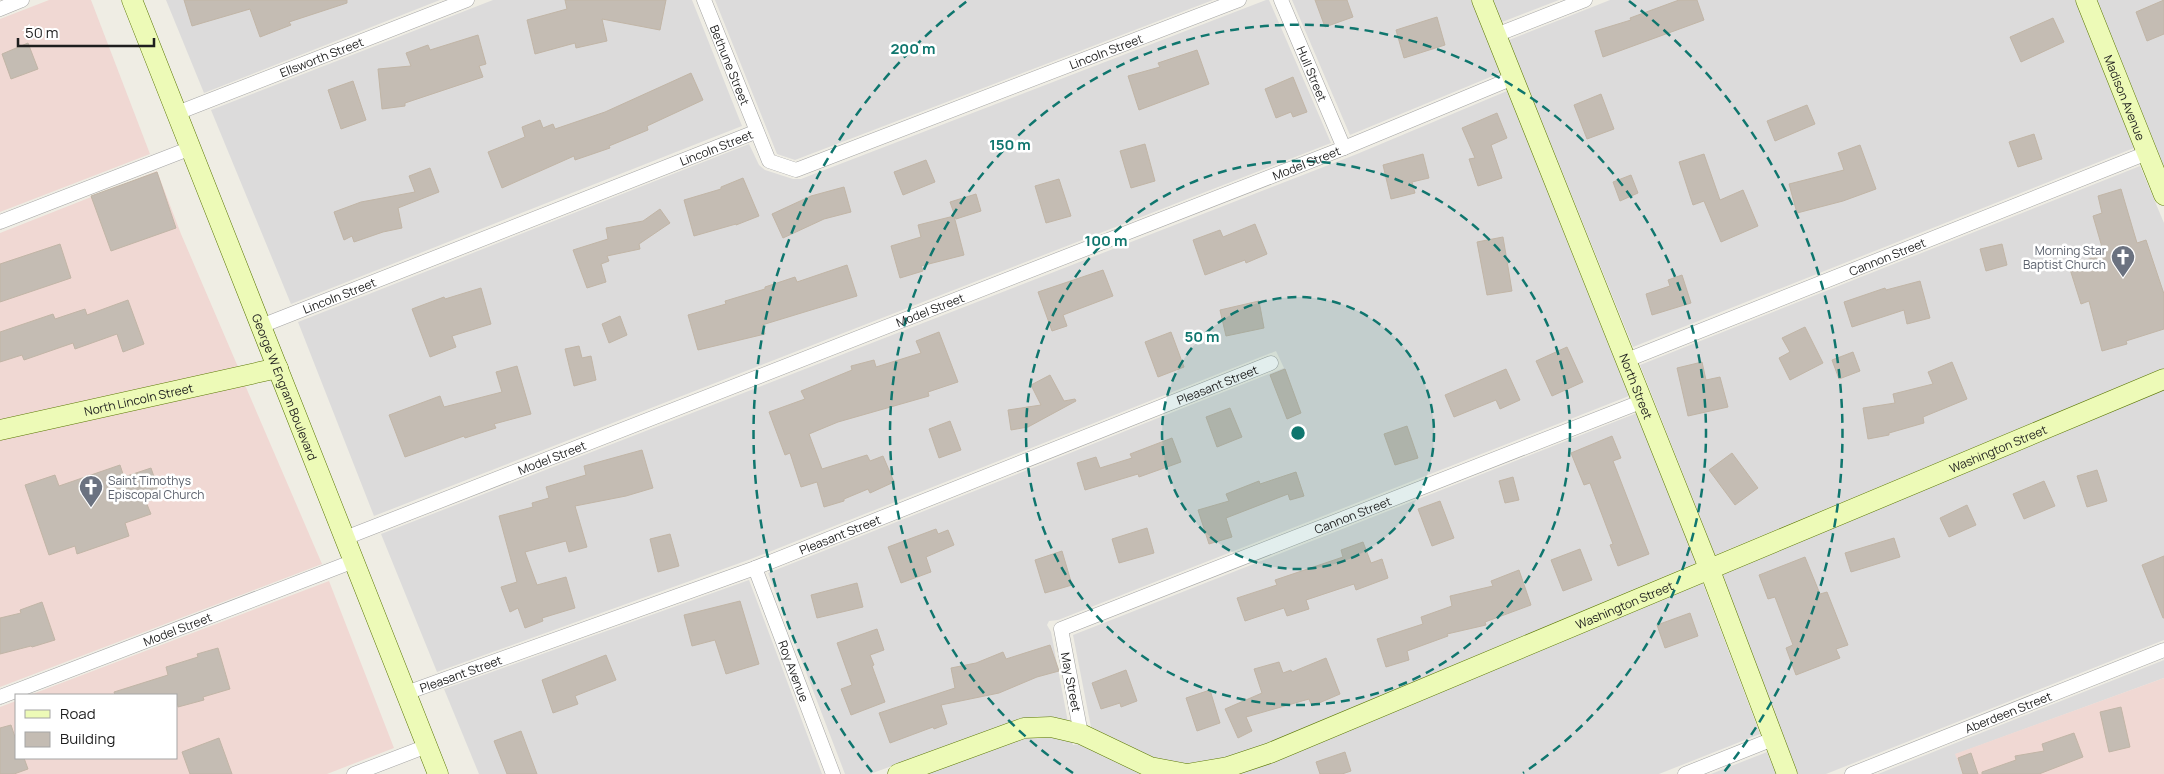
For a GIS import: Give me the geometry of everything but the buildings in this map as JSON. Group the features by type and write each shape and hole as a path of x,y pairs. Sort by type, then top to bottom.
{"street":[{"path":"0,9 22,0"},
{"name":"George W Engram Boulevard","path":"132,0 438,774"},
{"name":"Ellsworth Street","path":"177,114 466,0"},
{"name":"Bethune Street","path":"704,0 755,132"},
{"name":"Lincoln Street","path":"261,326 755,132 769,161 796,170 1239,0"},
{"name":"Hull Street","path":"1281,0 1344,148"},
{"name":"North Street","path":"1482,0 1709,568 1787,774"},
{"path":"1496,35 1585,0"},
{"name":"Madison Avenue","path":"2086,0 2164,195"},
{"name":"Model Street","path":"345,538 1344,148 1513,78"},
{"path":"0,222 191,148"},
{"name":"Cannon Street","path":"1626,360 2146,153"},
{"name":"Pleasant Street","path":"406,693 755,568 1271,363"},
{"name":"North Lincoln Street","path":"0,430 278,368"},
{"name":"Washington Street","path":"898,774 1024,728 1051,727 1081,734 1150,767 1187,774 1228,767 1270,753 2164,379"},
{"name":"Cannon Street","path":"1061,629 1643,401"},
{"name":"Model Street","path":"0,697 354,561"},
{"name":"Roy Avenue","path":"755,568 833,774"},
{"name":"May Street","path":"1061,629 1081,734"},
{"name":"Aberdeen Street","path":"1852,774 2164,650"},
{"path":"1685,774 1773,739"},
{"path":"354,774 427,746"}],"shaded area":[{"path":"49,0 91,0 150,154 0,212 0,19"},
{"path":"166,0 440,0 204,93"},
{"path":"493,0 692,0 742,126 291,304 211,110"},
{"path":"715,0 1213,0 795,160 777,154"},
{"path":"1269,0 1331,143 374,516 298,322 749,144 759,165 765,170 793,179 801,179"},
{"path":"1292,0 1471,0 1500,73 1350,135"},
{"path":"1493,0 1559,0 1502,22"},
{"path":"1610,0 2075,0 2134,148 1633,347 1509,40"},
{"path":"2097,0 2164,0 2164,168 2160,157"},
{"path":"1507,91 1629,396 1058,620 1049,621 1047,625 1051,632 1068,722 1020,719 870,774 845,774 768,573 1284,368 1276,351 751,559 437,672 381,534 1357,154"},
{"path":"2140,166 2164,223 2164,368 1715,555 1640,365"},
{"path":"157,171 181,234 238,367 0,421 0,233"},
{"path":"245,385 322,564 0,687 0,440"},
{"path":"2164,389 2164,640 1826,774 1798,774 1722,573"},
{"path":"1637,413 1696,563 1265,744 1225,758 1187,764 1154,758 1091,727 1073,635"},
{"path":"749,580 822,774 479,774 444,689"},
{"path":"329,581 394,748 327,774 0,774 0,707 15,701 15,759 178,759 178,694 33,694"},
{"path":"1702,581 1760,734 1659,774 1236,774"},
{"path":"2164,660 2164,678 1956,754 1963,774 1878,774"},
{"path":"2164,678 2164,774 1963,774 1955,754"},
{"path":"1050,736 1072,742 1073,745 1080,744 1144,774 925,774 1026,737"},
{"path":"1767,752 1776,774 1711,774"}],"place":[{"name":"Morning Star Baptist Church","path":"2123,278"},
{"name":"Saint Timothys Episcopal Church","path":"91,508"}]}
